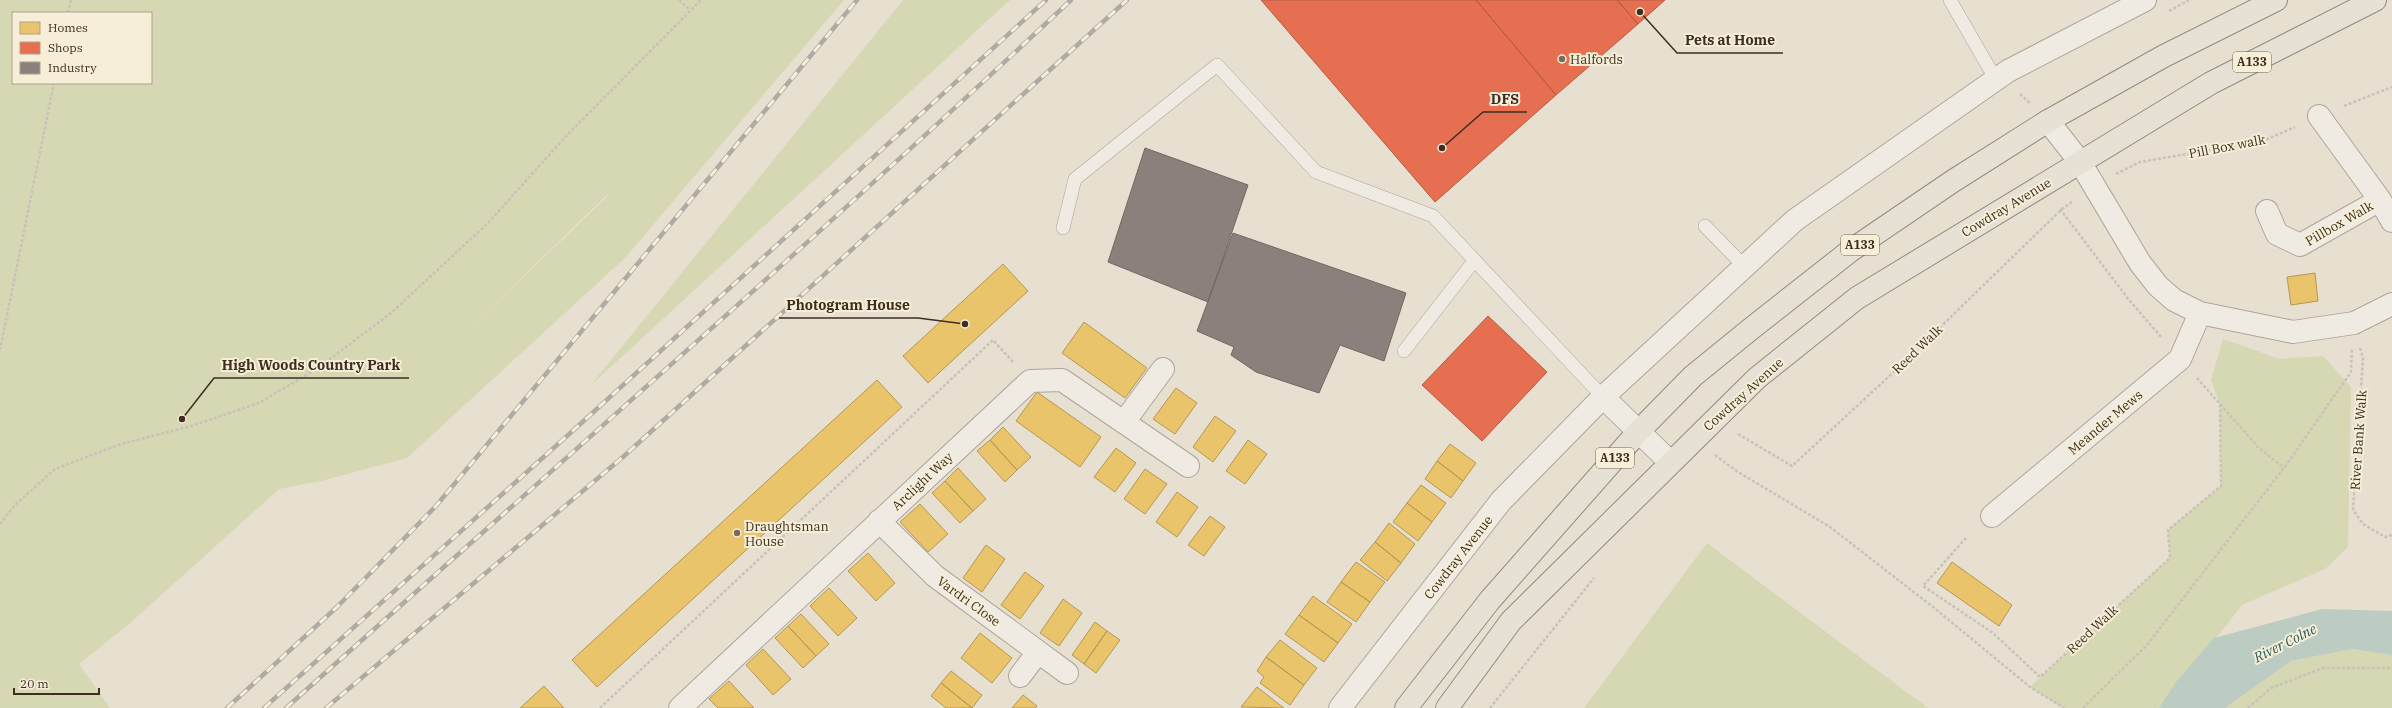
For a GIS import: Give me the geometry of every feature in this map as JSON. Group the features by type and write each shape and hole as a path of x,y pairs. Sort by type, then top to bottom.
{"main road":[{"name":"A133","path":"1406,708 1490,600 1639,431 1693,376 1850,251 1953,181 2048,121 2164,56 2276,0"},
{"name":"Cowdray Avenue","path":"1447,708 1510,621 1670,462 1758,378 1857,298 2024,198 2080,162 2211,83 2375,0"}],"street":[{"name":"Cowdray Avenue","path":"1340,708 1501,501 1603,397 1795,220 2008,71 2145,0"},
{"name":"Pillbox Walk","path":"2319,116 2380,200 2392,222"},
{"path":"2048,121 2080,162 2140,263 2158,286 2174,300 2200,313 2293,332 2354,323 2392,304"},
{"name":"Pillbox Walk","path":"2267,211 2277,234 2300,245 2380,200"},
{"name":"Meander Mews","path":"1992,516 2180,359 2200,313"},
{"path":"1124,422 1163,370"},
{"path":"1030,381 1062,380 1188,466"},
{"name":"Arclight Way","path":"684,707 879,521 1030,381"},
{"path":"1603,397 1670,462"},
{"name":"Vardri Close","path":"879,521 935,576 1067,673"},
{"path":"1020,676 1038,652"}],"lane":[{"path":"1950,0 1996,80"},
{"path":"1063,228 1075,179 1217,65 1316,172 1433,216 1603,397"},
{"path":"1705,226 1744,266"},
{"path":"1404,351 1474,260"}],"path":[{"path":"68,12 71,0"},
{"path":"679,0 690,10"},
{"path":"0,524 14,506 55,469 121,444 191,426 259,403 318,368 391,312 487,224 570,133 700,0"},
{"path":"0,350 54,84"},
{"name":"Pill Box walk","path":"2127,168 2140,162 2263,141 2319,116 2392,87"},
{"name":"Reed Walk","path":"1737,433 1792,466 1896,370 2062,209 2096,187"},
{"path":"2024,198 2036,208 2062,209 2129,300 2258,447 2284,468"},
{"path":"2083,708 2147,645 2284,468 2351,372 2354,323"},
{"name":"River Bank Walk","path":"2354,323 2363,358 2353,510 2363,524 2385,537 2392,535"},
{"path":"600,708 993,340 1030,381"},
{"name":"Reed Walk","path":"1966,538 1923,586 1993,633 2040,677 2170,558 2168,530 2221,486 2220,405"},
{"path":"1713,453 1738,472 1830,527 1933,607 2030,687 2064,708"},
{"path":"1490,708 1595,577"},
{"path":"2248,708 2271,688 2324,668 2392,668"}],"green space":[{"path":"0,0 844,0 625,258 407,458 321,481 279,489 128,625 79,664 110,708 0,708","holes":["608,195 606,198 453,344"]},
{"path":"903,0 1010,0 590,386"},
{"path":"2223,339 2280,359 2323,356 2351,387 2348,547 2325,569 2242,605 2162,708 2063,708 2030,687 2170,558 2168,530 2221,486 2220,405 2211,380"},
{"path":"1707,543 1928,708 1584,708"},
{"path":"2352,649 2392,655 2392,708 2225,708 2291,661"}],"water":[{"name":"River Colne","path":"2322,609 2392,611 2392,655 2352,649 2291,661 2225,708 2159,708 2176,682 2214,638"}],"building: Homes":[{"path":"1003,264 1028,291 928,383 903,356"},
{"path":"2315,273 2318,301 2291,305 2287,277"},
{"path":"1084,322 1147,368 1125,398 1062,353"},
{"name":"Draughtsman House","path":"877,380 902,407 597,687 572,660"},
{"path":"1176,388 1197,403 1175,434 1153,419"},
{"path":"1037,392 1101,437 1080,467 1016,421"},
{"path":"1215,416 1236,431 1213,462 1193,447"},
{"path":"1003,427 1031,457 1017,470 990,440"},
{"path":"990,440 1017,470 1005,482 977,451"},
{"path":"1248,440 1267,454 1245,484 1226,471"},
{"path":"1450,444 1476,463 1463,481 1437,461"},
{"path":"1116,448 1136,463 1115,492 1094,477"},
{"path":"1437,461 1463,481 1451,498 1425,479"},
{"path":"958,468 986,499 973,511 945,481"},
{"path":"1145,469 1167,484 1145,514 1124,499"},
{"path":"945,481 973,511 960,523 932,493"},
{"path":"1421,485 1446,503 1432,522 1407,503"},
{"path":"1177,492 1198,507 1177,537 1156,522"},
{"path":"1407,503 1432,522 1418,541 1393,522"},
{"path":"920,504 948,534 928,552 900,522"},
{"path":"1210,516 1225,527 1204,556 1188,545"},
{"path":"1389,523 1415,544 1401,563 1375,542"},
{"path":"1375,542 1401,563 1387,581 1360,560"},
{"path":"986,545 1005,559 982,592 963,578"},
{"path":"868,553 895,583 876,601 848,571"},
{"path":"1356,562 1385,582 1370,602 1341,582"},
{"path":"1952,562 2012,605 1999,626 1937,583"},
{"path":"1025,572 1044,586 1020,619 1001,605"},
{"path":"1341,582 1370,602 1356,622 1327,602"},
{"path":"829,588 857,618 838,636 810,606"},
{"path":"1313,596 1352,624 1338,643 1299,615"},
{"path":"1063,599 1082,613 1059,646 1040,633"},
{"path":"801,614 829,644 816,656 788,626"},
{"path":"1299,615 1338,643 1324,662 1285,634"},
{"path":"1095,622 1107,631 1084,664 1072,655"},
{"path":"788,626 816,656 803,668 775,638"},
{"path":"1107,631 1120,640 1096,673 1084,664"},
{"path":"980,633 1012,658 992,683 961,658"},
{"path":"1280,640 1317,668 1304,685 1266,657"},
{"path":"763,649 791,679 773,695 746,665"},
{"path":"1266,657 1304,685 1290,705 1260,683 1264,677 1257,671"},
{"path":"951,671 982,695 972,708 941,683"},
{"path":"729,681 754,708 718,708 709,699"},
{"path":"941,683 972,708 946,708 931,696"},
{"path":"544,686 564,708 520,708"},
{"path":"1257,687 1284,708 1241,707"},
{"path":"1023,695 1037,706 1035,708 1012,708"}],"building: Shops":[{"path":"1261,0 1476,0 1556,95 1435,202"},
{"name":"Halfords","path":"1476,0 1617,0 1638,24 1556,95"},
{"path":"1617,0 1665,0 1638,24"},
{"path":"1488,316 1547,372 1482,441 1422,385"}],"building: Industry":[{"path":"1145,148 1248,185 1208,302 1108,262"},
{"path":"1233,233 1406,293 1384,361 1340,345 1319,393 1256,372 1231,355 1234,347 1197,331"}],"railway":[{"path":"227,708 337,607 436,506 857,0"},
{"path":"264,708 577,427 1046,0"},
{"path":"286,708 779,268 1071,0"},
{"path":"326,708 623,457 1127,0"}],"place":[{"name":"Pets at Home","path":"1640,12"},
{"name":"Halfords","path":"1562,59"},
{"name":"DFS","path":"1442,148"},
{"name":"Photogram House","path":"965,324"},
{"name":"High Woods Country Park","path":"182,419"},
{"name":"Draughtsman House","path":"737,533"}]}
